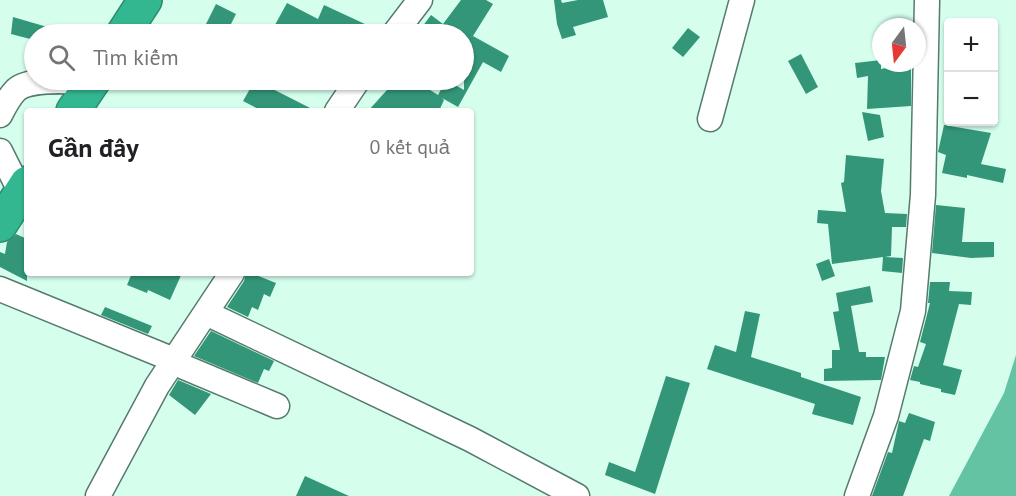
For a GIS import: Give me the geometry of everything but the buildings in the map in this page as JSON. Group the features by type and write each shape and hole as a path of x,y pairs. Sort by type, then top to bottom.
{"highway":[{"path":"129,24 145,0"},
{"path":"75,108 87,90"},
{"path":"0,225 24,188"}],"street":[{"path":"402,24 420,0"},
{"path":"710,119 742,0"},
{"path":"857,496 886,416 913,311 923,195 927,0"},
{"path":"0,115 16,90 24,86"},
{"path":"339,108 351,90"},
{"path":"0,151 24,188"},
{"path":"98,496 157,386 230,276"},
{"path":"0,289 174,360 184,368 278,406"},
{"path":"206,313 470,439 577,496"}],"shaded area":[{"path":"1016,355 1016,496 949,496 1004,393"}]}
